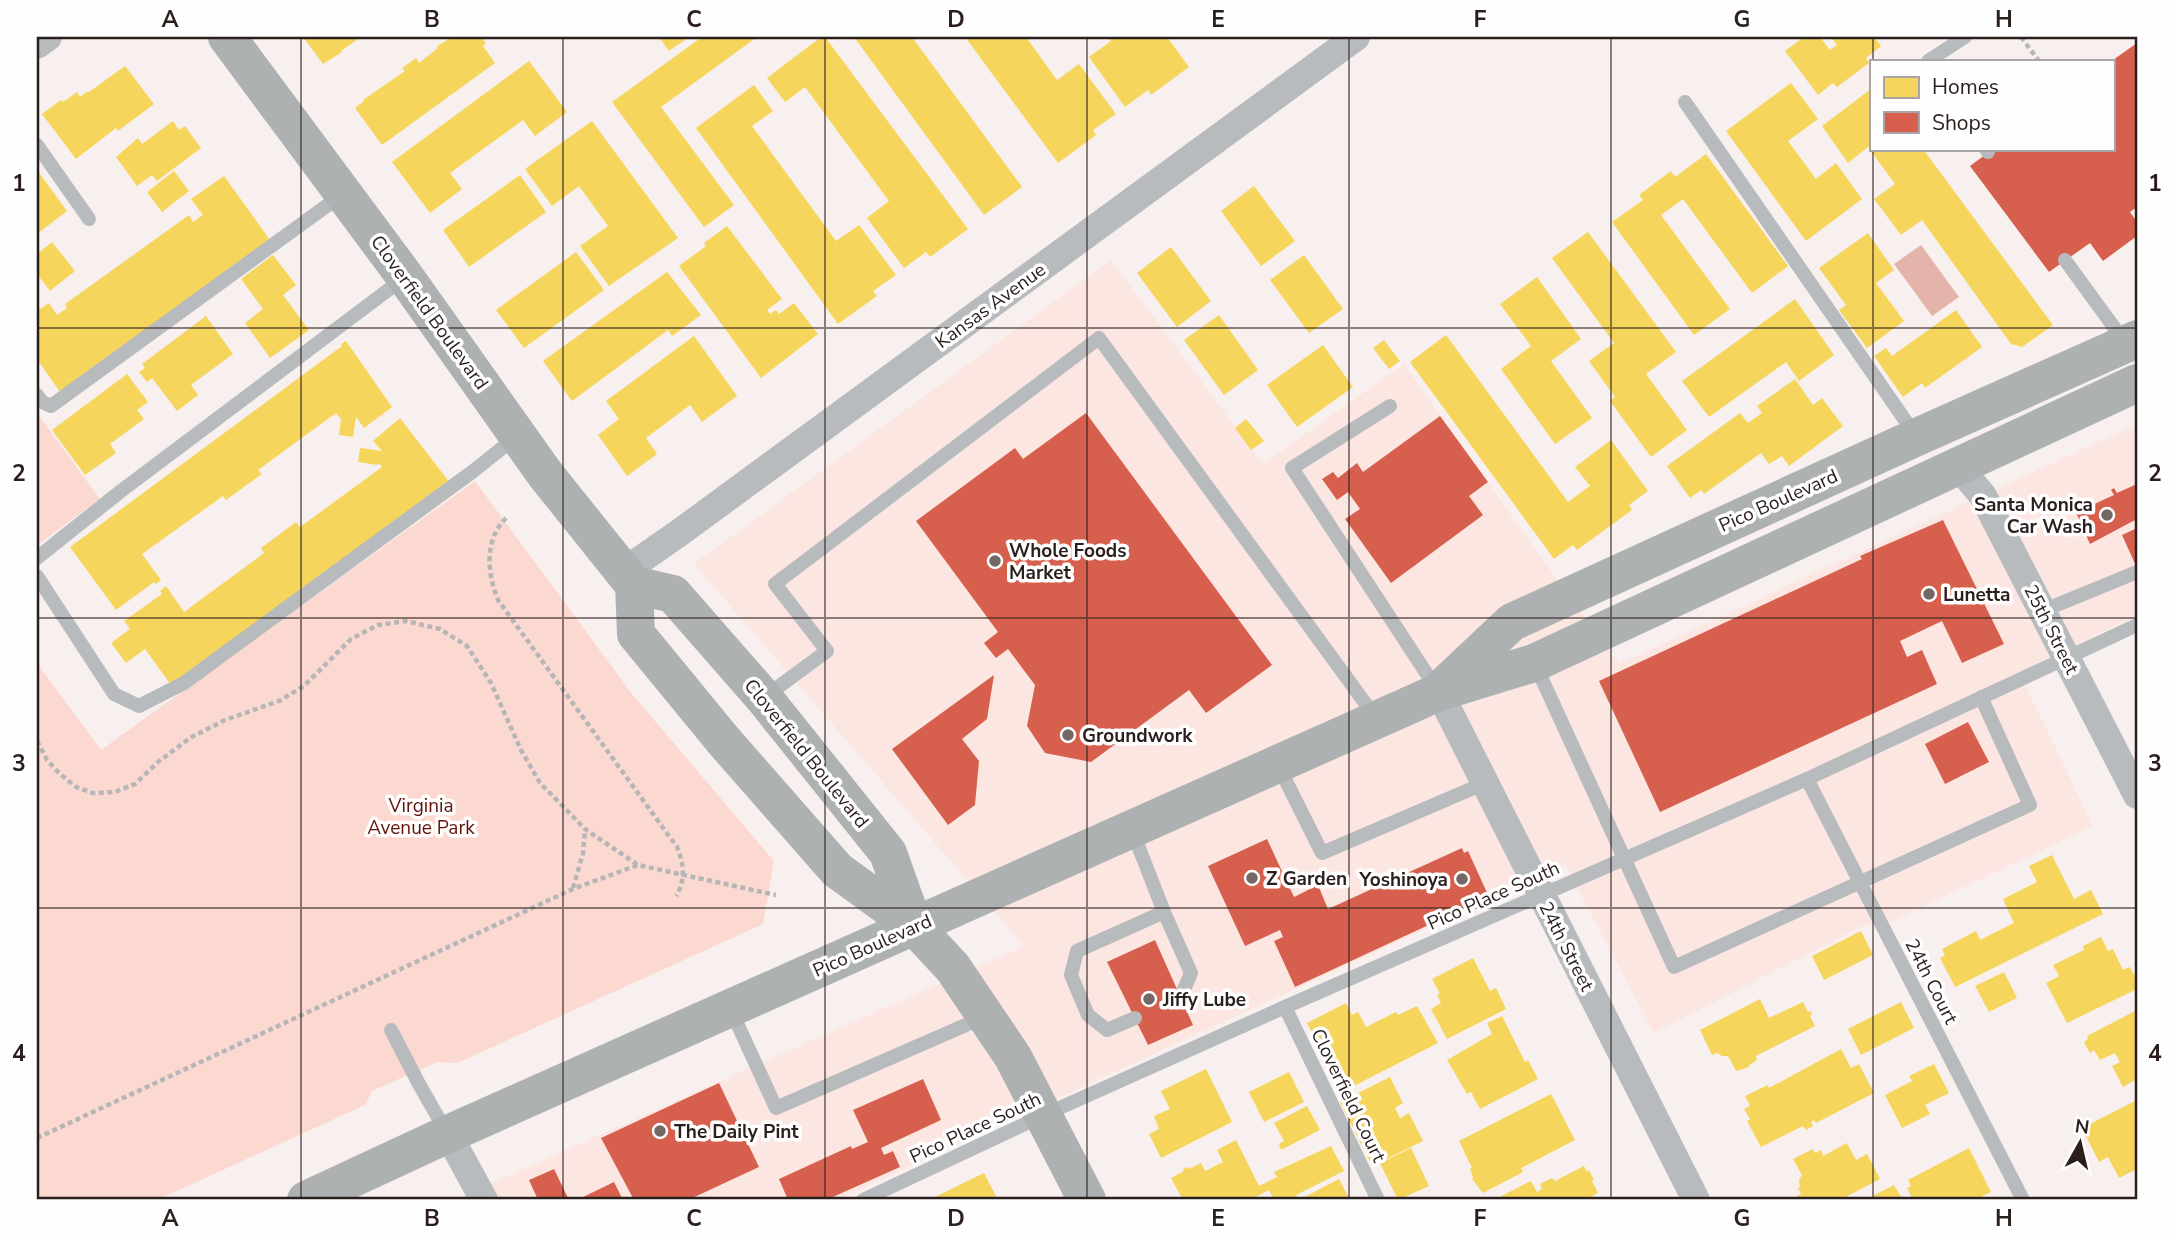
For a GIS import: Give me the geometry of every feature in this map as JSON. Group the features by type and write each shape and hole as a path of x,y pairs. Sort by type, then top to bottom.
{"main road":[{"name":"Cloverfield Boulevard","path":"227,37 406,278 545,474 628,579 636,634 723,740 837,870 914,926 953,968 1013,1057 1087,1200"},
{"name":"Pico Boulevard","path":"1439,692 1512,622 2132,342"},
{"name":"Pico Boulevard","path":"306,1200 1376,719 1439,692 1534,663 2137,383"},
{"path":"1917,437 1959,467"},
{"name":"Cloverfield Boulevard","path":"628,579 673,594 764,698 888,853 914,926"}],"street":[{"path":"37,45 48,37"},
{"name":"Kansas Avenue","path":"628,579 679,533 1351,38"},
{"name":"25th Street","path":"1959,467 1983,496 2137,795"},
{"name":"24th Street","path":"1439,692 1696,1200"},
{"path":"448,1134 484,1200"}],"lane":[{"path":"1930,60 1965,37"},
{"path":"1685,102 1917,437"},
{"path":"37,145 89,219"},
{"path":"37,395 42,402 51,406 344,193"},
{"path":"2066,260 2132,342"},
{"path":"37,558 121,491 406,278"},
{"path":"764,698 827,651 775,584 1099,338 1376,719"},
{"path":"1390,406 1292,468 1439,692"},
{"path":"37,576 114,694 139,706 184,683 518,436"},
{"path":"2042,611 2137,572"},
{"name":"Pico Place South","path":"863,1200 1284,1007 1807,779 2137,625"},
{"path":"1534,663 1674,967 2030,805 1980,696"},
{"path":"1278,764 1322,853 1485,783"},
{"name":"24th Court","path":"1807,779 2023,1200"},
{"path":"1132,829 1191,973 1181,997"},
{"path":"1135,1018 1107,1030 1088,1016 1071,975 1077,951 1164,912"},
{"name":"Cloverfield Court","path":"1284,1007 1378,1200"},
{"path":"730,1008 776,1108 985,1016"},
{"path":"391,1030 448,1134"}],"path":[{"path":"2021,37 2038,60"},
{"path":"506,518 499,525 490,548 492,585 498,600 671,839 682,860 682,887 677,896"},
{"path":"37,741 47,760 76,787 93,793 115,792 135,784 158,762 190,738 226,720 279,701 304,686 351,639 379,625 406,621 440,629 467,646 491,682 521,750 540,783 585,829 638,864 776,895"},
{"path":"573,889 583,853 585,829"},
{"path":"37,1138 573,889 638,864"}],"shaded area":[{"path":"1921,245 1959,297 1932,316 1894,264"},
{"path":"1111,260 1263,464 1404,364 1619,664 2137,424 2137,615 2019,672 2093,826 1892,921 1862,926 1654,1033 1565,865 836,1200 454,1200 1024,946 694,564"}],"green space":[{"path":"37,413 100,499 37,545"},
{"name":"Virginia Avenue Park","path":"475,481 632,694 774,861 763,924 457,1063 437,1062 372,1091 365,1105 157,1200 37,1200 37,663 101,750"}],"building: Homes":[{"path":"303,37 361,37 323,64"},
{"path":"450,37 481,37 486,43 483,46 495,63 382,145 355,108 405,71 402,68 416,58 419,63"},
{"path":"659,37 689,37 669,51"},
{"path":"702,37 757,37 661,107 734,205 704,227 612,102"},
{"path":"821,37 825,37 968,229 930,257 926,252 904,268 867,218 889,201 805,87 785,102 767,78"},
{"path":"854,37 912,37 1022,187 984,215"},
{"path":"965,37 1026,37 1057,80 1079,64 1116,114 1093,130 1096,135 1058,163"},
{"path":"1108,37 1167,37 1189,67 1151,95 1148,90 1125,107 1089,57 1111,41"},
{"path":"1804,37 1820,37 1830,50 1837,45 1831,37 1874,37 1881,46 1866,58 1869,63 1837,87 1833,83 1818,95 1785,51"},
{"path":"529,61 567,112 535,136 523,120 450,173 462,189 430,213 392,162"},
{"path":"125,66 154,104 118,131 116,128 76,159 42,114 77,92 80,97 89,92"},
{"path":"1791,83 1818,119 1788,141 1816,179 1836,163 1862,199 1806,241 1726,131"},
{"path":"754,85 773,111 752,126 836,241 859,225 896,275 873,291 877,296 838,324 696,128"},
{"path":"1870,90 1870,150 1868,147 1848,163 1822,126"},
{"path":"173,121 179,130 185,126 201,148 157,181 152,175 137,186 116,157 138,138 142,144"},
{"path":"592,121 678,238 609,286 580,246 608,226 579,186 552,206 525,169"},
{"path":"1870,150 1924,150 2053,325 2022,347 2011,344 1922,220 1901,235 1874,199 1895,184"},
{"path":"1706,154 1788,266 1752,293 1683,199 1661,215 1730,309 1694,335 1612,222 1643,200 1639,195 1671,171 1675,177"},
{"path":"37,170 67,211 37,234"},
{"path":"174,171 189,191 162,212 147,192"},
{"path":"520,175 546,212 469,267 443,230"},
{"path":"224,176 270,240 60,392 37,359 37,311 49,303 57,315 67,308 65,304 189,215 193,222 203,215 191,199"},
{"path":"1254,186 1295,241 1261,266 1221,211"},
{"path":"727,226 782,299 767,310 770,314 776,310 779,314 794,303 818,334 761,378 679,266"},
{"path":"1588,232 1676,352 1646,374 1687,430 1651,457 1610,401 1615,397 1589,361 1614,343 1552,258"},
{"path":"1868,233 1894,270 1876,283 1904,321 1867,348 1839,310 1846,305 1819,268"},
{"path":"52,242 75,271 50,291 37,274 37,254"},
{"path":"1171,247 1211,301 1177,327 1137,273"},
{"path":"576,252 604,290 524,348 496,310"},
{"path":"273,255 296,285 283,295 309,330 270,358 245,323 263,309 241,279"},
{"path":"1304,255 1343,309 1309,333 1270,280"},
{"path":"667,272 701,315 672,336 668,330 572,401 543,361"},
{"path":"1537,277 1581,339 1551,361 1592,418 1555,444 1501,369 1531,346 1500,304"},
{"path":"1795,299 1834,355 1799,381 1786,362 1709,417 1682,381"},
{"path":"1956,310 1982,347 1925,388 1922,383 1903,397 1874,356 1886,348 1892,356"},
{"path":"1219,315 1258,370 1224,395 1184,340"},
{"path":"206,316 233,354 191,385 198,395 177,411 152,378 147,382 139,372 145,368 142,364"},
{"path":"1446,335 1568,502 1590,486 1575,467 1611,440 1648,491 1629,505 1632,510 1577,550 1573,545 1554,559 1410,362"},
{"path":"694,336 737,396 702,422 690,405 646,438 657,454 627,476 598,435 619,419 606,401"},
{"path":"1384,340 1400,361 1389,369 1373,348"},
{"path":"346,341 392,407 364,428 356,417 353,437 339,435 341,419 336,413 258,470 262,474 226,500 223,496 142,554 161,580 156,584 154,582 116,610 70,547"},
{"path":"1323,345 1353,387 1297,427 1267,385"},
{"path":"127,374 148,402 137,410 144,419 110,444 116,453 85,475 52,430"},
{"path":"1795,379 1813,405 1822,398 1843,426 1789,466 1782,456 1769,464 1761,453 1704,494 1701,490 1690,498 1667,466 1740,413 1748,423 1762,413 1757,406"},
{"path":"400,418 450,483 171,685 145,649 126,663 111,643 130,629 124,621 162,594 160,591 166,586 184,612 264,553 261,548 296,522 300,527 382,467 379,463 358,462 360,448 382,451 373,441"},
{"path":"1246,419 1264,441 1251,450 1235,428"},
{"path":"2052,855 2074,899 2091,890 2103,914 1955,987 1940,958 1945,955 1942,949 1976,931 1980,940 2014,923 2003,899 2037,882 2029,866"},
{"path":"1861,931 1873,955 1824,980 1812,956"},
{"path":"2101,937 2108,951 2113,949 2123,970 2130,967 2137,981 2137,989 2067,1023 2046,983 2059,976 2053,965 2084,950 2083,946"},
{"path":"1473,958 1490,991 1496,988 1506,1009 1447,1039 1431,1009 1441,1003 1437,995 1440,994 1432,979"},
{"path":"2004,972 2017,998 1989,1012 1975,986"},
{"path":"1760,999 1769,1018 1803,1002 1808,1012 1811,1011 1810,1016 1815,1026 1756,1056 1757,1060 1749,1067 1736,1071 1728,1056 1717,1053 1712,1055 1700,1030"},
{"path":"1901,1002 1914,1028 1861,1055 1848,1029"},
{"path":"1346,1003 1352,1015 1358,1012 1366,1027 1396,1012 1398,1015 1417,1006 1438,1043 1342,1092 1307,1023"},
{"path":"2137,1010 2137,1079 2123,1087 2112,1066 2120,1062 2115,1053 2100,1060 2094,1050 2090,1053 2084,1042 2088,1039 2087,1036"},
{"path":"1502,1016 1525,1062 1528,1060 1538,1079 1480,1109 1471,1092 1467,1094 1447,1060 1492,1034 1487,1023"},
{"path":"1841,1049 1851,1068 1859,1064 1874,1093 1816,1123 1814,1120 1811,1122 1813,1126 1806,1130 1803,1126 1761,1147 1747,1121 1750,1119 1744,1109 1750,1106 1745,1096 1768,1085 1769,1088"},
{"path":"1934,1064 1949,1093 1925,1105 1930,1114 1902,1128 1885,1095 1912,1081 1909,1076"},
{"path":"1206,1069 1232,1122 1161,1158 1149,1134 1159,1129 1154,1116 1170,1109 1161,1091"},
{"path":"1289,1072 1304,1102 1264,1122 1249,1092"},
{"path":"1390,1077 1403,1103 1395,1108 1400,1118 1409,1113 1423,1141 1372,1166 1340,1102"},
{"path":"1551,1094 1575,1140 1521,1168 1523,1172 1483,1193 1472,1179 1472,1168 1459,1141"},
{"path":"2137,1100 2137,1169 2119,1178 2108,1157 2099,1162 2082,1128"},
{"path":"1307,1106 1320,1130 1281,1150 1279,1144 1284,1141 1274,1123"},
{"path":"1236,1140 1259,1186 1277,1177 1274,1172 1331,1146 1344,1171 1296,1195 1298,1198 1293,1200 1274,1200 1269,1190 1250,1200 1183,1200 1171,1178 1184,1171 1183,1169 1201,1163 1205,1171 1223,1162 1217,1150"},
{"path":"1847,1143 1856,1160 1867,1154 1880,1179 1840,1200 1790,1200 1801,1194 1798,1188 1802,1175 1793,1159 1813,1149 1815,1153 1821,1150 1823,1156"},
{"path":"1411,1148 1429,1186 1398,1200 1380,1163"},
{"path":"1969,1148 1991,1192 1974,1200 1913,1200 1907,1188 1911,1186 1908,1180"},
{"path":"1584,1166 1587,1172 1589,1170 1598,1193 1589,1198 1590,1200 1494,1200 1531,1181 1537,1192 1542,1189 1540,1184 1552,1178 1555,1181"},
{"path":"984,1173 998,1200 929,1200"},
{"path":"1339,1179 1350,1200 1299,1200"},
{"path":"1894,1185 1903,1200 1865,1200"}],"building: Shops":[{"path":"2137,43 2137,207 2130,212 2137,222 2137,236 2103,261 2090,243 2049,272 1970,166 1992,150 2114,150 2113,60"},
{"path":"1086,413 1272,665 1206,713 1189,690 1091,762 1045,753 1027,726 1035,685 1008,649 996,658 984,643 998,632 916,521 1015,448 1023,459"},
{"path":"1440,416 1488,482 1469,496 1483,515 1391,583 1345,519 1360,509 1348,492 1337,500 1322,479 1333,472 1338,478 1357,463 1363,472"},
{"name":"Santa Monica Car Wash","path":"2137,484 2137,519 2090,544 2075,510 2079,511 2114,495 2111,490 2114,488 2117,493"},
{"path":"1943,520 2004,644 1962,663 1942,621 1900,641 1907,657 1922,650 1937,684 1660,812 1599,681 1862,559 1860,556"},
{"name":"Santa Monica Car Wash","path":"2137,528 2137,568 2122,535"},
{"path":"994,675 987,719 962,739 979,761 975,805 948,825 892,749"},
{"path":"1968,722 1989,762 1945,784 1925,744"},
{"path":"1267,839 1294,897 1318,885 1328,909 1462,848 1464,853 1468,851 1489,897 1295,987 1274,941 1283,937 1280,930 1245,946 1208,866"},
{"path":"1155,940 1193,1025 1148,1045 1107,962"},
{"path":"923,1079 941,1120 881,1148 884,1155 893,1151 900,1167 826,1200 788,1200 779,1179 851,1146 852,1149 868,1142 853,1110"},
{"path":"719,1083 759,1167 688,1200 634,1200 601,1138"},
{"path":"554,1169 569,1200 538,1200 529,1180"},
{"path":"614,1182 623,1200 577,1200"}],"place":[{"name":"Santa Monica Car Wash","path":"2107,515"},
{"name":"Whole Foods Market","path":"995,561"},
{"name":"Lunetta","path":"1929,594"},
{"name":"Groundwork","path":"1068,735"},
{"name":"Z Garden","path":"1252,878"},
{"name":"Yoshinoya","path":"1462,879"},
{"name":"Jiffy Lube","path":"1149,999"},
{"name":"The Daily Pint","path":"660,1131"}]}
